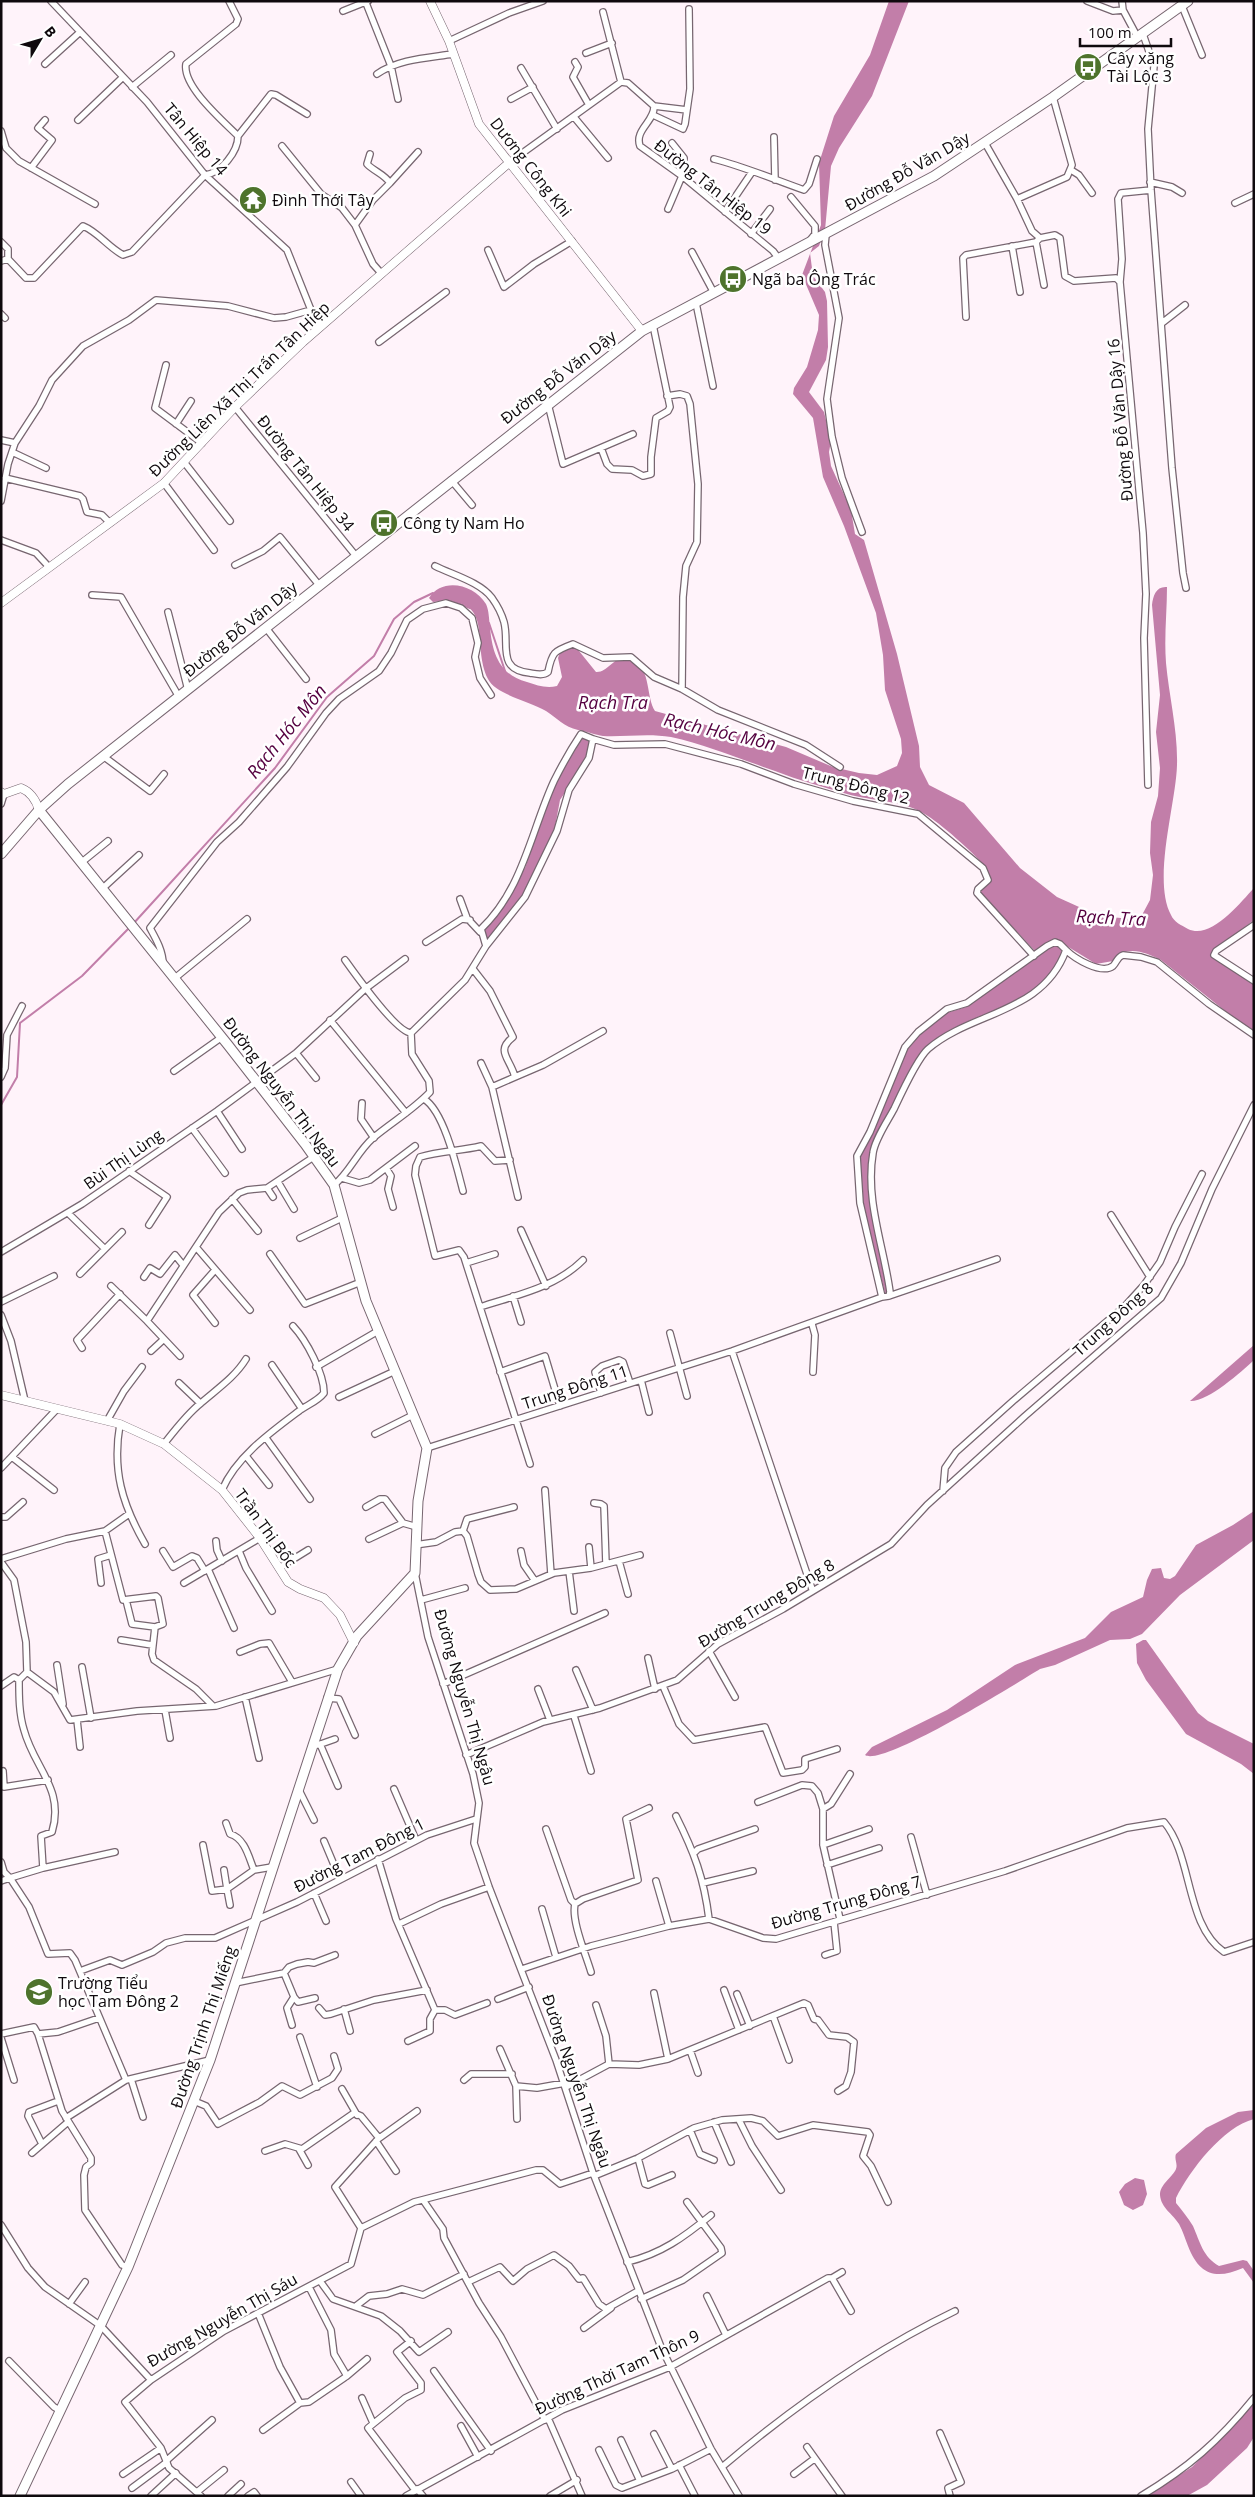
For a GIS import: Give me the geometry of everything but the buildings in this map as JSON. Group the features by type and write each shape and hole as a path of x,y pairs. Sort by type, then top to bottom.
{"main road":[{"name":"Đường Đỗ Văn Dậy","path":"1,854 39,810 103,756 642,331 808,245 934,176 985,143 1185,3"},
{"path":"39,810 103,888"},
{"name":"Đường Nguyễn Thị Ngâu","path":"103,888 222,1037 314,1156 334,1185 361,1282 378,1331 427,1448 417,1527 415,1573"},
{"name":"Đường Trịnh Thị Miếng","path":"20,2496 128,2267 210,2060 298,1788 316,1746 327,1698 338,1668 374,1616 415,1573"}],"street":[{"name":"Tân Hiệp 14","path":"51,1 147,102 205,175 286,250 311,310 321,326"},
{"name":"Dương Công Khi","path":"430,1 449,41 479,124 642,331"},
{"path":"449,41 509,13 543,1"},
{"path":"1087,1 1113,11 1123,10"},
{"path":"1122,1 1123,10 1140,36 1154,66 1148,129 1150,190 1172,468 1186,588"},
{"path":"232,2 238,19 236,24 186,64 185,72 187,78 207,104 238,136"},
{"path":"343,11 367,2 391,66 398,100"},
{"path":"1185,3 1202,55"},
{"path":"653,115 683,129 690,89 689,9"},
{"path":"603,12 621,82"},
{"path":"45,64 79,32"},
{"path":"586,53 612,43"},
{"path":"377,74 391,66 412,60 453,54"},
{"path":"132,87 171,55"},
{"path":"575,62 578,67 573,77 588,105"},
{"path":"521,68 557,129"},
{"path":"78,120 123,77"},
{"path":"510,162 621,82 628,83 654,106 687,110"},
{"path":"511,99 533,88"},
{"path":"1,242 8,249 8,259 26,278 34,278 83,226 89,228 123,255 132,252 205,175 214,174 231,156 238,143 238,136 272,94 307,114"},
{"path":"1017,199 1067,177 1071,170 1072,165 1053,96"},
{"name":"Đường Tân Hiệp 19","path":"654,106 653,115 639,137 640,146 682,176 773,251 779,259"},
{"path":"574,117 608,158"},
{"path":"31,168 52,140 38,128 45,120"},
{"path":"1,131 6,148 20,161 95,204"},
{"path":"774,137 775,180"},
{"path":"668,209 682,176 684,158 672,143"},
{"path":"985,143 1038,240 1044,285"},
{"path":"282,146 320,194 342,208 355,225 373,264 381,274"},
{"path":"355,225 373,200 418,152"},
{"path":"370,154 367,164 373,170 384,175 390,183"},
{"path":"714,159 739,165 752,172 804,190 810,184 817,159"},
{"name":"Đường Liên Xã Thị Trấn Tân Hiệp","path":"1,603 164,483 235,407 321,326 510,162"},
{"path":"1071,170 1080,175 1092,193"},
{"path":"725,212 752,172"},
{"path":"1150,182 1172,187 1182,193"},
{"name":"Đường Đỗ Văn Dậy 16","path":"1148,785 1144,638 1146,594 1143,533 1120,282 1122,259 1118,199 1121,193 1150,190"},
{"path":"1235,203 1254,194"},
{"path":"792,197 815,226 815,234 808,245"},
{"path":"752,234 770,209"},
{"path":"966,316 963,258 966,255 1055,235 1060,238 1065,276 1069,279 1116,278 1120,282"},
{"path":"824,236 840,318 828,379 827,399 829,418 834,453 862,532"},
{"path":"488,250 504,287 534,264 572,241"},
{"path":"1012,246 1020,292"},
{"path":"692,252 714,293"},
{"path":"1,262 8,259"},
{"path":"379,342 446,292"},
{"path":"1,501 12,452 52,380 83,346 129,320 156,300 228,306 274,318 286,317 311,310"},
{"path":"696,303 713,386"},
{"path":"1162,323 1185,305"},
{"path":"601,448 607,464 612,469 632,470 643,476 650,475 652,472 651,457 656,418 669,409 653,325"},
{"path":"166,365 155,408 202,443"},
{"path":"668,396 680,394 687,396 698,484 697,542 686,566 682,688"},
{"path":"176,424 192,401"},
{"path":"548,404 563,464 633,434"},
{"name":"Đường Tân Hiệp 34","path":"235,407 356,556"},
{"path":"1,440 16,443"},
{"path":"12,452 46,468"},
{"path":"184,462 230,521"},
{"path":"5,478 80,496 83,499 87,512 102,515 110,522"},
{"path":"452,480 472,505"},
{"path":"164,483 214,550"},
{"path":"235,565 263,551 280,537 319,585"},
{"path":"1,540 36,553 49,567"},
{"path":"435,566 485,591 492,598 505,623 508,660 512,668 518,672 544,675 548,672 551,656 554,652 573,644 603,658 632,657 654,677 682,688 718,710 806,745 840,767"},
{"path":"92,596 121,597 179,697"},
{"path":"163,964 163,957 150,928 217,842 239,822 287,767 326,713 339,699 379,671 391,653 407,620 423,609 446,603 461,608 472,618 478,643 475,657 480,678 491,695"},
{"path":"168,612 188,690"},
{"path":"266,628 306,679"},
{"path":"334,1185 342,1178 353,1160 374,1138 424,1099 431,1088 429,1081 412,1054 411,1033 465,980 486,946 525,898 557,831 569,790 589,758 593,739 581,734 568,756 554,782 517,877 480,932"},
{"name":"Trung Đông 12","path":"593,739 614,745 665,744 733,761 853,802 918,814 980,865 988,880 978,889 978,893 1034,956"},
{"path":"103,756 150,791 164,774"},
{"path":"1,804 3,793 21,788 27,790 37,801 39,810"},
{"path":"82,862 108,841"},
{"path":"103,888 139,855"},
{"path":"460,899 470,920 480,932 486,946"},
{"path":"175,978 247,919"},
{"path":"426,942 462,919 470,920"},
{"path":"1254,925 1214,955 1254,982"},
{"path":"885,1297 860,1203 857,1156 905,1047 918,1032 947,1009 967,1003 1055,942 1091,966 1107,968 1112,966 1123,954 1157,962 1209,1004 1254,1035"},
{"path":"885,1297 890,1292 886,1260 871,1193 873,1152 903,1090 926,1050 945,1037 1019,1003 1044,985 1056,971 1066,950"},
{"name":"Bùi Thị Lùng","path":"1,1252 68,1213 217,1111 296,1052 365,989 405,959"},
{"path":"345,960 365,989 404,1032 411,1033"},
{"path":"473,969 490,991 513,1036 506,1043 504,1049 515,1077"},
{"path":"1,1078 6,1068 6,1034 22,1006"},
{"path":"330,1020 406,1113"},
{"path":"492,1087 543,1066 603,1031"},
{"path":"174,1071 222,1037"},
{"path":"296,1052 316,1078"},
{"path":"481,1063 492,1087 518,1197"},
{"path":"424,1099 435,1108 453,1153 463,1191"},
{"path":"362,1103 361,1119 374,1138"},
{"name":"Trung Đông 8","path":"927,1505 1161,1298 1181,1263 1212,1189 1254,1105"},
{"path":"217,1111 242,1149"},
{"path":"192,1128 225,1173"},
{"path":"342,1178 359,1184 370,1180 414,1146"},
{"path":"510,1160 494,1161 481,1146 453,1153 436,1152 420,1157 416,1166 416,1175 435,1256 460,1250 466,1263 530,1464"},
{"path":"147,1321 219,1212 232,1198 247,1190 267,1188 314,1156"},
{"path":"386,1168 391,1176 388,1189 393,1207"},
{"path":"129,1171 167,1197 150,1225"},
{"path":"943,1491 945,1468 956,1452 1125,1306 1150,1277 1160,1262 1175,1227 1202,1174"},
{"path":"278,1182 294,1209"},
{"path":"267,1188 273,1197"},
{"path":"232,1198 258,1231"},
{"path":"68,1213 105,1249"},
{"path":"1111,1215 1150,1277"},
{"path":"300,1238 342,1218"},
{"path":"521,1230 546,1286"},
{"path":"80,1274 122,1232"},
{"path":"196,1247 250,1310"},
{"path":"270,1254 305,1304 361,1282"},
{"path":"466,1263 495,1254"},
{"path":"144,1277 150,1268 160,1274 174,1255 183,1265"},
{"name":"Trung Đông 11","path":"427,1448 732,1351 997,1259"},
{"path":"480,1307 546,1286 573,1271 583,1260"},
{"path":"215,1270 194,1294 215,1322"},
{"path":"1,1302 54,1276"},
{"path":"111,1286 180,1356"},
{"path":"82,1348 77,1340 120,1294"},
{"path":"513,1296 521,1322"},
{"path":"1,1316 11,1342 25,1401"},
{"path":"812,1324 815,1335 813,1372"},
{"path":"222,1490 232,1470 246,1456 324,1393 324,1386 304,1338 293,1326"},
{"path":"316,1367 378,1331"},
{"path":"670,1333 687,1396"},
{"path":"151,1350 164,1338"},
{"path":"732,1351 812,1589"},
{"path":"500,1372 545,1356 560,1406"},
{"path":"164,1444 200,1403 215,1392 241,1366 246,1358"},
{"path":"602,1393 595,1372 602,1366 619,1360 623,1362 630,1383"},
{"path":"272,1365 302,1410"},
{"path":"108,1420 124,1391 142,1367"},
{"path":"339,1396 395,1371"},
{"path":"641,1380 649,1412"},
{"path":"179,1383 200,1403"},
{"name":"Trần Thị Bốc","path":"1,1395 56,1410 108,1420 164,1444 222,1490 260,1538 293,1586 324,1598 340,1615 354,1643"},
{"path":"1,1468 56,1410"},
{"path":"375,1434 413,1415"},
{"path":"120,1424 117,1442 117,1466 121,1494 145,1544"},
{"path":"266,1438 310,1499"},
{"path":"246,1456 269,1485"},
{"path":"12,1457 54,1490"},
{"path":"544,1490 551,1574"},
{"path":"366,1507 380,1499 384,1499 403,1522 417,1527"},
{"path":"1,1517 6,1517 23,1502"},
{"path":"594,1503 604,1506 606,1564"},
{"name":"Đường Trung Đông 8","path":"466,1755 550,1720 574,1716 678,1680 709,1651 812,1589 856,1566 892,1544 927,1505"},
{"path":"463,1531 468,1519 514,1507"},
{"path":"19,1680 27,1672 26,1642 14,1580 1,1561 66,1540 105,1532 129,1514"},
{"path":"369,1539 403,1522"},
{"path":"416,1545 436,1542 455,1532 463,1531"},
{"path":"463,1531 467,1536 478,1574 485,1587 490,1590 516,1589 551,1574 591,1568 640,1554"},
{"path":"105,1532 123,1600 126,1600 132,1624 155,1627 163,1624 157,1596 126,1600"},
{"path":"184,1583 260,1538"},
{"path":"216,1541 217,1550 222,1561"},
{"path":"589,1547 591,1568"},
{"path":"279,1568 308,1550"},
{"path":"163,1551 173,1568 192,1556 197,1558 207,1570 234,1628"},
{"path":"239,1551 246,1568 272,1611"},
{"path":"521,1551 524,1564 535,1581"},
{"path":"101,1583 98,1560 111,1555"},
{"path":"618,1561 628,1594"},
{"path":"569,1571 574,1611"},
{"name":"Đường Nguyễn Thị Ngâu","path":"415,1573 428,1638 473,1774 479,1803 474,1842 489,1887 529,1987 565,2085 594,2175 641,2299 670,2367 711,2449 739,2496"},
{"path":"421,1600 465,1588"},
{"path":"443,1684 605,1613"},
{"path":"155,1627 152,1645 154,1660 196,1689 213,1706"},
{"path":"121,1640 152,1645"},
{"path":"240,1652 260,1644 269,1643 275,1650 292,1682"},
{"path":"709,1651 735,1697"},
{"path":"648,1658 655,1689"},
{"path":"57,1665 63,1706 70,1720 213,1706 235,1702 245,1697 338,1668"},
{"path":"82,1667 91,1718"},
{"path":"576,1670 593,1710"},
{"path":"27,1672 54,1692 63,1706"},
{"path":"1,1686 14,1677 19,1680"},
{"path":"19,1680 24,1730 32,1752 48,1780 54,1796 56,1818 52,1832 41,1836 43,1868"},
{"path":"663,1686 679,1724 694,1740 764,1727 783,1773 802,1770 805,1767 805,1760 837,1749"},
{"path":"538,1689 550,1720"},
{"path":"245,1697 259,1758"},
{"path":"327,1698 339,1699 355,1735"},
{"path":"165,1710 170,1738"},
{"path":"574,1716 591,1771"},
{"path":"76,1720 80,1747"},
{"path":"335,1739 316,1746 338,1786"},
{"path":"1,1772 3,1771 4,1788 48,1780"},
{"path":"823,1809 831,1804 850,1774"},
{"path":"758,1802 802,1785 812,1786 818,1793 823,1809 823,1845 837,1920 836,1951 825,1955"},
{"path":"298,1788 314,1820"},
{"path":"394,1789 416,1840"},
{"path":"591,1972 574,1910 575,1904 583,1899 638,1880 626,1819 649,1808"},
{"path":"676,1816 694,1853 703,1883 709,1919"},
{"name":"Đường Tam Đông 1","path":"80,1971 110,1960 122,1965 153,1952 166,1943 185,1938 216,1938 314,1893 416,1840 476,1819"},
{"name":"Đường Trung Đông 7","path":"522,1969 584,1948 669,1926 709,1919 763,1938 776,1939 1005,1871 1127,1828 1164,1822 1174,1833 1194,1901 1205,1930 1215,1946 1224,1952 1254,1942"},
{"path":"226,1823 230,1834 237,1837 246,1849 254,1870"},
{"path":"546,1829 571,1900 575,1904"},
{"path":"694,1853 698,1849 755,1829"},
{"path":"823,1845 869,1829"},
{"path":"910,1836 927,1894"},
{"path":"324,1841 340,1879"},
{"path":"203,1845 210,1890 213,1892 227,1889 254,1870 272,1868"},
{"path":"827,1865 879,1848"},
{"path":"1,1881 43,1868 115,1852"},
{"path":"378,1859 398,1924 435,2010"},
{"path":"1,1862 4,1872 10,1878 29,1908 48,1954 70,1953 80,1971 98,2018 128,2080 143,2118"},
{"path":"224,1870 230,1904"},
{"path":"703,1883 752,1871"},
{"path":"656,1881 669,1926"},
{"path":"398,1924 441,1904 489,1887"},
{"path":"314,1893 326,1921"},
{"path":"542,1909 556,1957"},
{"path":"235,1983 284,1973 289,1967 297,1964 314,1963 335,1955"},
{"path":"284,1973 298,2002 315,1998"},
{"path":"498,1999 529,1987"},
{"path":"319,2008 325,2015 374,2000 427,1990"},
{"path":"724,1990 739,2030"},
{"path":"654,1993 668,2059"},
{"path":"737,1994 750,2026"},
{"path":"292,2025 287,2008 294,1997"},
{"path":"435,2010 446,2010 455,2015 487,2003"},
{"path":"516,2086 537,2088 565,2085 609,2064 639,2066 668,2059 804,2003 808,2005 814,2019 818,2020 829,2035 847,2037 854,2042 851,2072 846,2086 838,2091"},
{"path":"596,2005 606,2036 609,2064"},
{"path":"344,2009 350,2031"},
{"path":"408,2041 430,2031 430,2019 435,2010"},
{"path":"773,2016 789,2060"},
{"path":"38,2034 58,2032 98,2018"},
{"path":"1,2034 34,2027 38,2034 58,2101 67,2120 91,2158 91,2163 86,2167 84,2175 85,2210 122,2264 128,2267"},
{"path":"300,2036 317,2086"},
{"path":"1,2038 14,2080"},
{"path":"500,2049 516,2086 517,2119"},
{"path":"690,2050 698,2073"},
{"path":"194,2101 206,2106 218,2124 260,2102 282,2086 300,2095 317,2086 338,2072 334,2056"},
{"path":"32,2153 67,2120 128,2080 210,2060"},
{"path":"464,2080 471,2074 512,2074"},
{"path":"342,2089 396,2171"},
{"path":"42,2144 28,2116 29,2112 36,2107 58,2101"},
{"path":"417,2112 377,2140 335,2187 361,2228 423,2200 536,2170 543,2170 560,2184 594,2175 638,2158 690,2130 722,2120 763,2120 778,2136 813,2125 868,2132 870,2135 863,2156 871,2166 888,2202"},
{"path":"265,2151 284,2144 302,2149 354,2113 357,2114"},
{"path":"739,2120 752,2146 781,2190"},
{"path":"714,2122 731,2162"},
{"path":"690,2130 700,2154 714,2160"},
{"path":"298,2149 308,2165"},
{"path":"638,2158 645,2184 648,2185 672,2175"},
{"path":"423,2200 443,2229 444,2238 546,2419 577,2480 582,2496"},
{"path":"641,2299 683,2280 722,2253 722,2248 688,2202"},
{"path":"627,2262 649,2256 671,2246 710,2215"},
{"name":"Đường Nguyễn Thị Sáu","path":"2,2226 28,2268 45,2287 100,2326 152,2380 224,2332 351,2264 361,2228"},
{"path":"468,2282 500,2267 512,2281 528,2269 554,2255 569,2266 579,2278 583,2278 599,2304 606,2309 612,2307"},
{"name":"Đường Thời Tam Thôn 9","path":"406,2496 478,2456 491,2451 546,2419 601,2393 670,2367 820,2282 842,2272"},
{"path":"356,2306 369,2296 387,2294 397,2289 404,2288 423,2295 464,2274"},
{"path":"832,2278 851,2311"},
{"path":"320,2281 333,2300 356,2306 380,2316 411,2341 419,2352 448,2332"},
{"path":"69,2304 85,2282"},
{"path":"308,2287 331,2330 334,2354 347,2376"},
{"path":"584,2328 638,2290"},
{"path":"707,2296 726,2335"},
{"path":"722,2468 786,2416 872,2355 915,2330 955,2311"},
{"path":"258,2313 280,2367 300,2403"},
{"path":"411,2341 397,2352 421,2383 421,2390 405,2398 368,2428 423,2496"},
{"path":"264,2430 300,2403 309,2402 347,2376 367,2359"},
{"path":"10,2361 54,2407 61,2411"},
{"path":"434,2371 491,2451"},
{"path":"152,2380 125,2402 161,2448 166,2462 199,2494 224,2470"},
{"path":"362,2398 373,2423"},
{"path":"1141,2496 1192,2463 1224,2432 1254,2398"},
{"path":"132,2488 166,2462 212,2420"},
{"path":"461,2426 478,2456"},
{"path":"940,2433 961,2482 948,2488 950,2496"},
{"path":"654,2434 672,2469"},
{"path":"621,2440 640,2481"},
{"path":"807,2447 842,2496"},
{"path":"124,2474 161,2448"},
{"path":"599,2450 616,2485 622,2488 672,2469 711,2449"},
{"path":"794,2474 814,2459"},
{"path":"679,2465 695,2496"},
{"path":"152,2496 176,2473"},
{"path":"550,2496 577,2480"},
{"path":"351,2482 361,2496"},
{"path":"228,2496 242,2484"},
{"path":"248,2496 254,2492 257,2496"}],"water":[{"path":"889,1 909,1 872,96 839,148 831,166 825,230 819,246 811,253 821,225 819,163 834,116 870,55"},
{"name":"Rạch Tra","path":"810,254 813,276 825,292 827,301 828,347 826,360 809,392 824,412 831,441 829,452 831,466 851,510 855,534 864,540 897,654 919,746 920,767 929,785 964,803 1020,868 1057,897 1099,916 1132,919 1142,915 1150,900 1153,875 1150,853 1151,822 1158,796 1160,768 1156,732 1160,695 1152,605 1154,595 1158,590 1167,587 1166,663 1175,726 1177,765 1164,862 1166,900 1174,920 1188,929 1197,931 1215,925 1224,919 1254,888 1254,920 1211,953 1212,956 1254,985 1254,1031 1229,1014 1161,960 1149,954 1130,951 1118,956 1113,961 1096,964 1057,940 1036,951 1034,950 981,893 980,889 990,879 986,867 947,831 923,813 896,803 829,789 684,740 654,735 603,736 578,730 569,727 539,707 506,694 492,685 488,679 483,665 478,624 474,614 466,606 453,602 433,602 429,598 435,591 450,585 466,588 481,597 488,609 495,654 504,668 517,679 542,686 557,686 562,677 558,658 561,650 575,646 596,672 605,669 622,658 627,658 639,665 646,677 650,699 655,711 786,747 833,767 859,773 877,775 897,766 902,753 901,739 885,690 883,655 876,613 844,526 823,477 813,418 793,394 794,388 807,367 818,330 819,315 802,275"},
{"path":"584,736 591,739 590,755 560,800 555,827 525,896 487,940 483,933 525,868 555,782"},
{"path":"1056,945 1061,948 1060,957 1056,966 1043,982 1027,994 1010,1003 955,1028 938,1038 923,1051 881,1131 869,1170 888,1291 885,1293 860,1194 860,1154 909,1046 920,1034 946,1013 966,1007 1047,948"},
{"path":"1254,1345 1254,1360 1241,1372 1215,1392 1206,1397 1190,1401"},
{"path":"1254,1511 1254,1540 1180,1595 1142,1634 1130,1639 1110,1640 1055,1665 1040,1669 979,1706 922,1737 897,1749 877,1755 865,1755 872,1747 947,1710 1015,1665 1085,1638 1111,1612 1143,1597 1152,1569 1161,1568 1164,1578 1170,1579 1175,1576 1196,1545"},
{"path":"1146,1640 1198,1713 1208,1721 1254,1744 1254,1774 1241,1764 1186,1734 1146,1680 1137,1663 1136,1644"},
{"path":"1254,2110 1254,2119 1231,2131 1209,2151 1182,2187 1176,2198 1176,2203 1193,2226 1209,2258 1219,2266 1243,2260 1247,2261 1254,2271 1254,2283 1243,2268 1225,2274 1217,2274 1203,2269 1192,2256 1177,2220 1165,2207 1160,2195 1164,2184 1176,2169 1176,2154 1206,2128 1238,2112"},
{"path":"1135,2178 1144,2180 1147,2194 1143,2205 1133,2210 1124,2205 1119,2192 1125,2184"},
{"path":"1254,2404 1254,2437 1247,2448 1207,2485 1187,2496 1146,2496 1192,2467"}],"waterway":[{"name":"Rạch Hóc Môn","path":"133,924 275,768 327,697 374,656 394,619 414,602 433,593"},
{"name":"Rạch Hóc Môn","path":"451,600 470,608"},
{"name":"Rạch Hóc Môn","path":"489,623 505,671"},
{"name":"Rạch Hóc Môn","path":"1,1105 17,1077 20,1023 82,976 130,927"}],"place":[{"name":"Cây xăng Tài Lộc 3","path":"1088,67"},
{"name":"Đình Thới Tây","path":"253,200"},
{"name":"Ngã ba Ông Trác","path":"733,279"},
{"name":"Công ty Nam Ho","path":"384,523"},
{"name":"Trường Tiểu học Tam Đông 2","path":"39,1992"}]}
